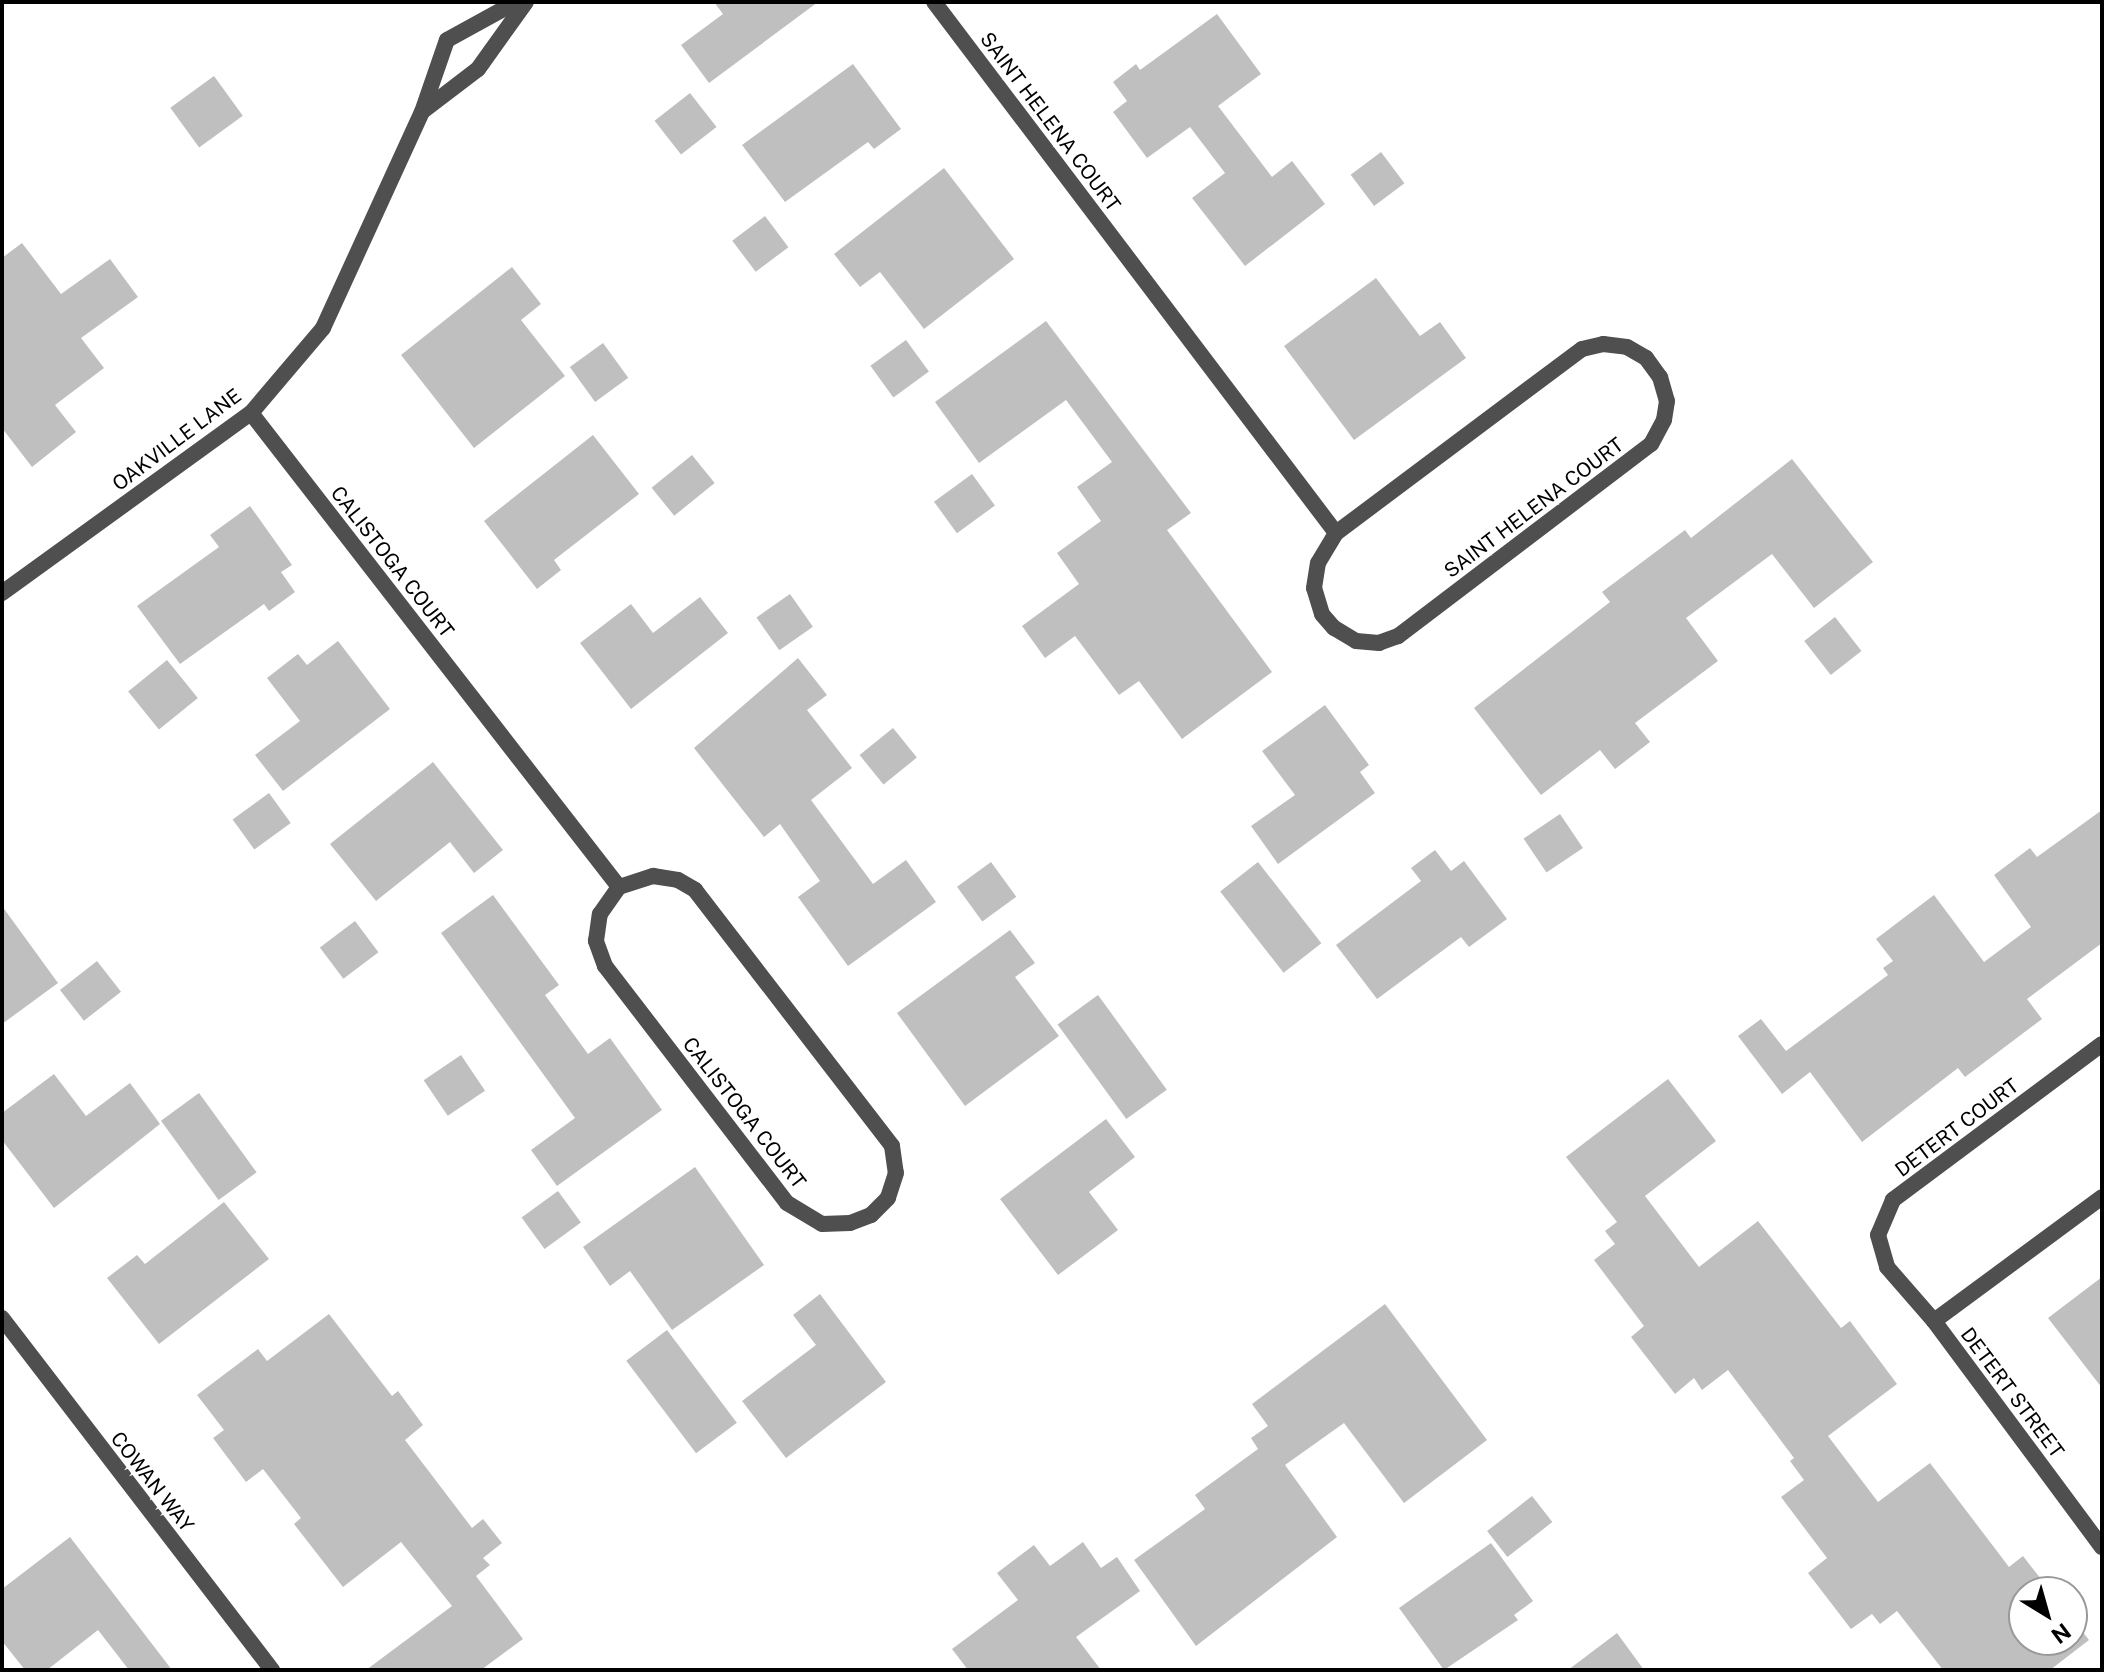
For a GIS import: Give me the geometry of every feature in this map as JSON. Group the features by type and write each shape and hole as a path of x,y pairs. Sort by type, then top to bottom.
{"street":[{"name":"OAKVILLE LANE","path":"2,593 251,413 323,328 422,112 447,40 516,2"},
{"name":"OAKVILLE LANE","path":"422,112 478,69 526,2"},
{"name":"SAINT HELENA COURT","path":"934,2 1336,533"},
{"name":"SAINT HELENA COURT","path":"1603,344 1627,347 1646,358 1660,377 1667,401 1664,420 1651,444 1398,636 1379,643 1356,641 1334,628 1322,614 1314,588 1318,563 1336,533 1582,349 1603,344"},
{"name":"CALISTOGA COURT","path":"251,413 619,887"},
{"name":"CALISTOGA COURT","path":"653,876 678,880 695,890 882,1131 892,1146 896,1173 888,1198 871,1215 850,1223 822,1224 801,1215 778,1191 605,966 596,941 600,914 619,887 653,876"},
{"name":"DETERT COURT","path":"1887,1267 1878,1235 1893,1200 2102,1044"},
{"path":"1934,1321 2102,1197"},
{"name":"DETERT STREET","path":"1887,1267 1934,1321 2102,1547"},
{"name":"COWAN WAY","path":"2,1318 272,1670"}],"building":[{"path":"714,2 818,2 709,83 681,45 723,14"},
{"path":"1217,14 1261,74 1218,106 1272,177 1292,161 1325,204 1245,266 1192,198 1225,173 1190,127 1147,158 1113,112 1127,101 1113,82 1136,64 1140,70"},
{"path":"853,64 901,129 874,149 868,142 785,202 742,145"},
{"path":"214,76 243,116 199,147 170,108"},
{"path":"690,93 716,127 681,155 655,121"},
{"path":"1381,152 1404,183 1374,206 1351,175"},
{"path":"944,168 1014,259 924,329 880,272 860,287 834,254"},
{"path":"765,216 788,247 756,272 732,241"},
{"path":"22,243 61,294 110,259 138,297 81,338 104,368 55,405 76,432 32,467 2,428 2,258"},
{"path":"512,267 541,304 521,320 565,376 474,448 401,355"},
{"path":"1376,278 1420,336 1440,322 1466,358 1354,440 1284,346"},
{"path":"1046,321 1191,513 1167,530 1272,672 1182,739 1139,681 1119,695 1075,636 1045,658 1022,626 1079,584 1057,553 1101,521 1077,487 1112,462 1066,400 979,463 935,402"},
{"path":"906,340 929,372 893,397 870,366"},
{"path":"603,343 628,378 595,402 570,367"},
{"path":"593,435 639,494 554,560 561,570 537,589 484,521"},
{"path":"692,455 715,483 674,516 652,488"},
{"path":"1792,459 1873,562 1814,608 1772,554 1686,618 1718,661 1635,723 1650,742 1615,769 1600,750 1541,795 1474,708 1610,602 1602,592 1685,530 1691,538"},
{"path":"972,474 995,506 957,533 934,502"},
{"path":"250,506 292,565 281,572 295,592 269,611 264,604 180,664 137,606 219,547 210,535"},
{"path":"790,594 813,627 779,650 756,618"},
{"path":"700,597 728,633 631,709 580,643 631,604 653,633"},
{"path":"1835,617 1861,651 1831,675 1804,641"},
{"path":"338,641 390,709 283,791 255,755 300,721 267,678 298,654 307,665"},
{"path":"798,658 827,695 807,710 852,768 811,800 873,884 906,860 936,902 848,966 798,897 820,881 780,824 764,837 694,748"},
{"path":"167,660 198,698 159,730 128,691"},
{"path":"1325,705 1369,765 1360,772 1375,793 1278,864 1251,826 1295,795 1262,751"},
{"path":"893,728 917,758 883,785 860,755"},
{"path":"433,762 503,850 474,873 450,842 376,901 330,844"},
{"path":"269,793 291,823 254,849 233,819"},
{"path":"2102,810 2102,943 2027,999 2042,1019 1965,1077 1958,1068 1862,1142 1810,1072 1782,1094 1738,1036 1761,1019 1786,1051 1888,975 1883,968 1893,961 1876,939 1934,895 1984,962 2031,927 1994,875 2030,848 2037,857"},
{"path":"1560,814 1583,848 1546,873 1524,839"},
{"path":"1435,850 1451,871 1464,861 1507,919 1469,947 1461,937 1377,999 1336,945 1421,881 1411,868"},
{"path":"991,862 1016,897 982,921 957,887"},
{"path":"1258,862 1321,943 1284,973 1220,892"},
{"path":"493,895 559,985 545,995 588,1054 610,1038 662,1110 557,1186 531,1150 575,1118 441,933"},
{"path":"2,906 58,983 2,1024"},
{"path":"355,921 378,952 343,979 320,947"},
{"path":"1010,930 1035,963 1015,977 1059,1036 965,1106 897,1013"},
{"path":"97,961 121,992 84,1021 60,990"},
{"path":"1098,995 1167,1090 1126,1119 1058,1024"},
{"path":"461,1055 485,1091 448,1116 424,1080"},
{"path":"54,1074 86,1116 130,1083 160,1124 54,1208 2,1140 2,1113"},
{"path":"1668,1079 1716,1141 1645,1196 1699,1267 1758,1221 1841,1328 1850,1321 1897,1384 1828,1436 1878,1502 1930,1463 2009,1567 2023,1556 2039,1576 2008,1576 2008,1656 2068,1656 2050,1670 1943,1670 1897,1611 1880,1624 1872,1614 1851,1629 1808,1573 1827,1558 1781,1497 1804,1480 1790,1461 1794,1458 1728,1370 1702,1390 1694,1378 1675,1394 1631,1337 1644,1326 1594,1260 1615,1244 1605,1231 1617,1222 1566,1157"},
{"path":"199,1093 257,1172 219,1200 161,1121"},
{"path":"1106,1119 1135,1157 1089,1192 1118,1230 1058,1275 1000,1199"},
{"path":"695,1167 764,1265 672,1330 630,1271 610,1286 583,1247"},
{"path":"558,1191 581,1223 545,1249 522,1217"},
{"path":"224,1202 269,1259 159,1344 107,1278 137,1255 145,1264"},
{"path":"2102,1277 2102,1388 2048,1318"},
{"path":"820,1294 886,1382 786,1458 742,1401 816,1345 793,1315"},
{"path":"1385,1304 1487,1440 1404,1503 1344,1423 1285,1465 1337,1537 1196,1646 1134,1560 1205,1509 1195,1495 1258,1449 1251,1438 1268,1426 1252,1404"},
{"path":"329,1314 392,1396 398,1391 423,1425 405,1440 472,1528 483,1519 502,1543 483,1558 490,1565 476,1576 523,1639 481,1670 366,1670 452,1606 401,1542 343,1587 294,1524 301,1518 263,1469 246,1482 213,1438 224,1430 197,1395 258,1349 267,1361"},
{"path":"667,1330 737,1423 696,1453 626,1361"},
{"path":"1532,1496 1552,1522 1507,1557 1487,1531"},
{"path":"70,1537 172,1670 129,1670 98,1630 47,1670 25,1670 2,1641 2,1589"},
{"path":"1083,1542 1101,1568 1117,1557 1140,1591 1076,1637 1101,1670 968,1670 952,1649 1018,1600 997,1573 1034,1545 1050,1566"},
{"path":"1491,1543 1533,1601 1514,1615 1518,1620 1444,1670 1399,1608"},
{"path":"1617,1633 1644,1670 1568,1670"}]}
